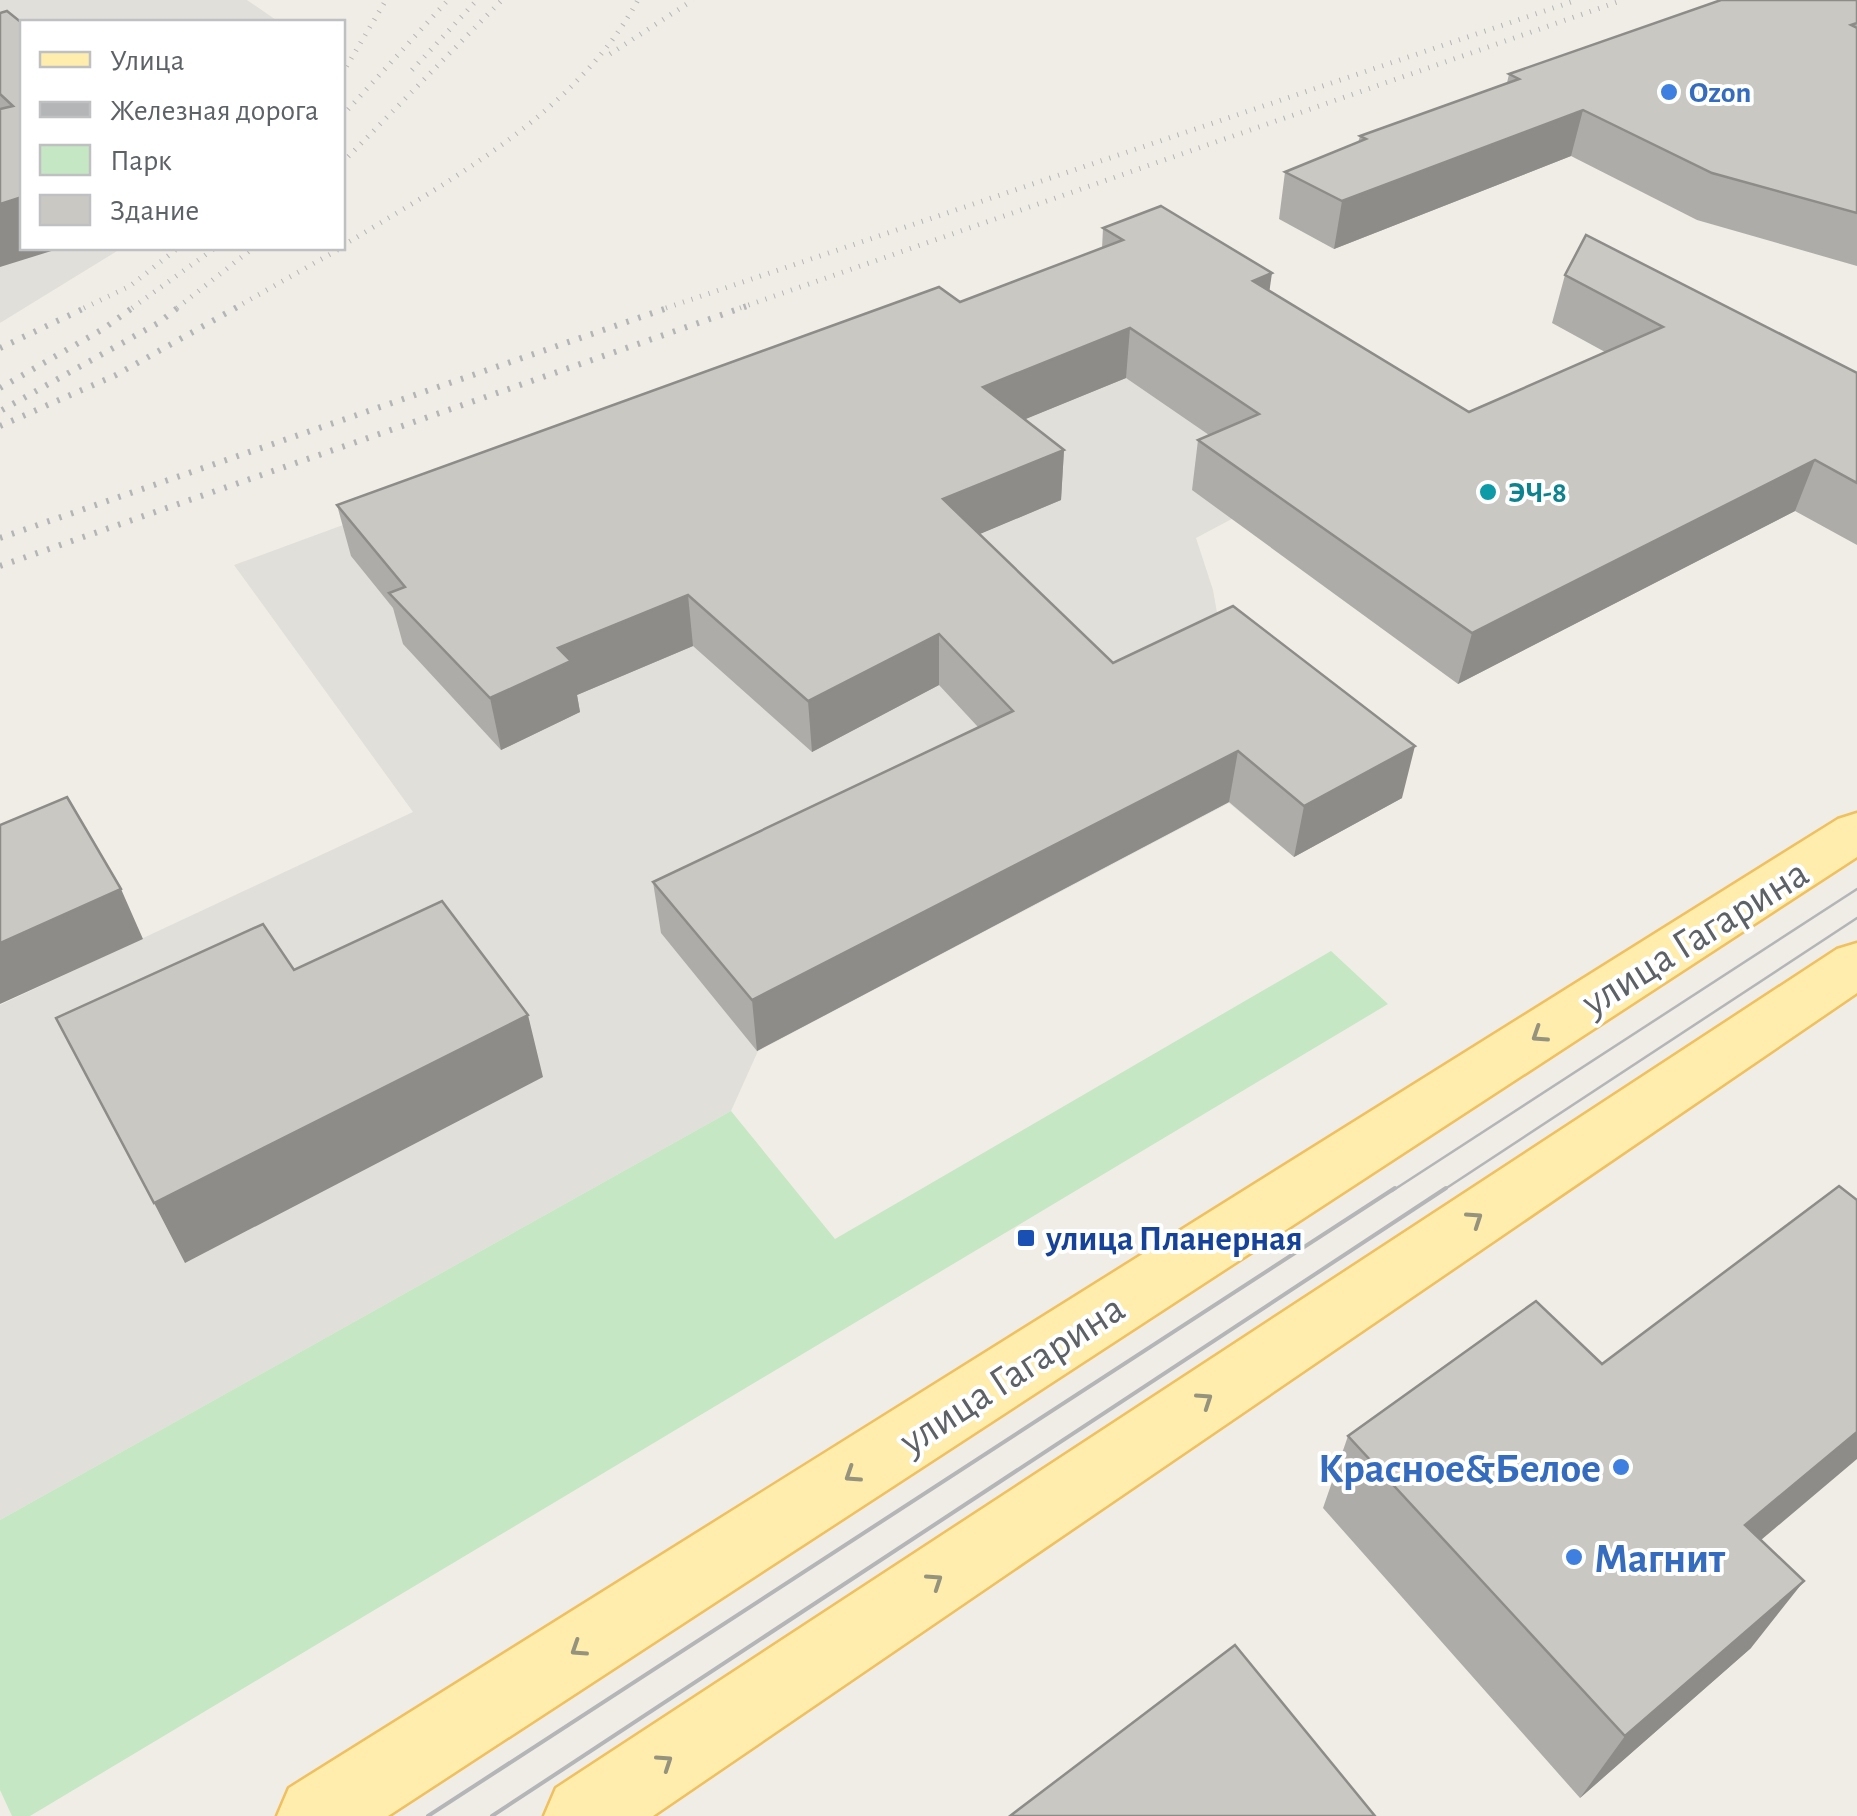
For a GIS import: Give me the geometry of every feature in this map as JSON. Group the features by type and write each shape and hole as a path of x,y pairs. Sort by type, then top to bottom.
{"main road":[{"name":"улица Гагарина","path":"317,1816 1857,832"},
{"path":"584,1816 1857,964"}],"shaded area":[{"path":"0,0 247,0 276,20 20,20 20,250 119,250 0,323"},
{"path":"1156,254 1403,428 1196,538 1213,590 1225,658 1402,798 1294,857 1229,803 758,1051 731,1111 0,1520 0,1005 413,812 234,565 509,464"}],"green space":[{"path":"1331,951 1388,1004 30,1816 12,1816 0,1790 0,1520 731,1111 835,1239"}],"building":[{"path":"1721,0 1857,0 1857,23 1851,25 1857,28 1857,213 1712,173 1583,110 1342,201 1285,172 1366,139 1360,136 1519,79 1509,74"},
{"path":"7,11 20,21 20,198 0,204 0,109 13,106 0,94 0,13"},
{"path":"1161,206 1272,273 1253,281 1469,412 1663,327 1565,275 1586,235 1857,373 1857,483 1815,460 1472,633 1198,440 1259,414 1130,328 983,387 1064,450 943,499 1113,663 1233,606 1415,746 1304,806 1238,751 752,1000 653,882 1013,711 939,634 808,701 688,595 558,648 571,661 490,698 389,593 405,587 337,505 939,287 960,302 1123,240 1103,228"},
{"path":"67,797 121,889 0,943 0,825"},
{"path":"442,901 528,1015 154,1203 56,1018 263,924 294,970"},
{"path":"1839,1186 1857,1200 1857,1432 1745,1525 1804,1581 1625,1736 1348,1436 1536,1301 1602,1364"},
{"path":"1235,1645 1375,1816 1010,1816"}],"tram line":[{"path":"1392,1191 1857,889"},
{"path":"1442,1191 1857,918"},
{"path":"428,1816 1395,1188"},
{"path":"492,1816 1446,1188"}],"railway":[{"path":"345,69 386,0"},
{"path":"345,113 448,0"},
{"path":"412,70 477,0"},
{"path":"345,160 502,0"},
{"path":"345,244 466,169 545,110 581,77 638,0"},
{"path":"610,54 693,0"},
{"path":"666,308 1577,0"},
{"path":"740,308 1623,0"},
{"path":"84,308 130,286 175,250"},
{"path":"132,308 212,250"},
{"path":"177,308 250,250"},
{"path":"235,308 337,250"},
{"path":"0,348 89,306"},
{"path":"0,388 103,329 135,306"},
{"path":"2,410 158,323 180,306"},
{"path":"0,426 116,375 239,306"},
{"path":"0,538 673,306"},
{"path":"0,566 747,306"}],"place":[{"name":"Ozon","path":"1669,92"},
{"name":"ЭЧ-8","path":"1488,492"},
{"name":"улица Планерная","path":"1026,1238"},
{"name":"Красное&Белое","path":"1621,1467"},
{"name":"Магнит","path":"1574,1557"}]}
